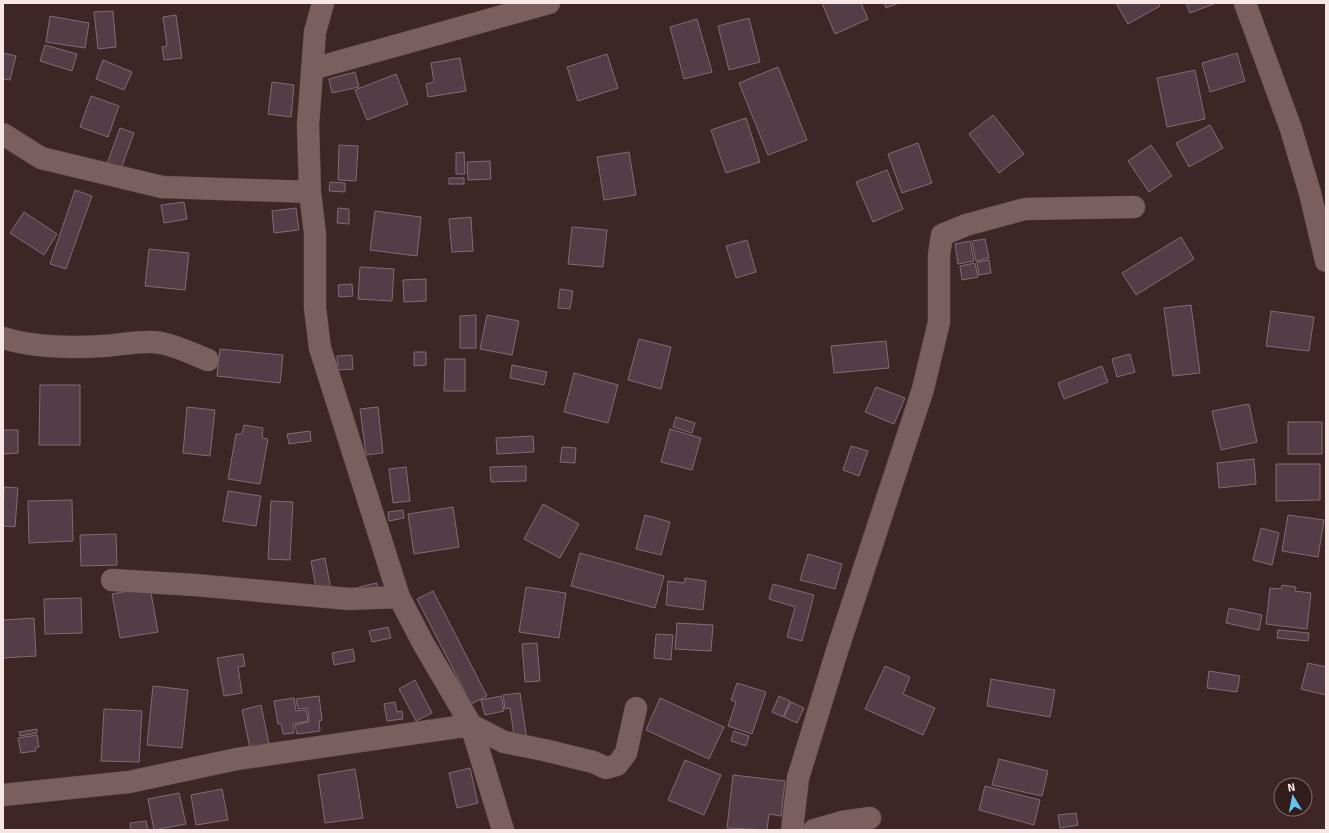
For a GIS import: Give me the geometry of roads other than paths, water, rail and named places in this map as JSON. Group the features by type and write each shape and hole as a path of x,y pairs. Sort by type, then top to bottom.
{"street":[{"path":"323,3 315,32 308,125 310,192 315,234 315,308 320,348 399,597 423,643 471,725 503,830"},
{"path":"312,69 549,3"},
{"path":"1245,3 1290,129 1310,193 1326,261"},
{"path":"3,134 41,158 162,187 310,192"},
{"path":"792,830 798,778 837,651 923,389 939,322 939,255 942,235 966,225 1025,208 1134,207"},
{"path":"3,338 18,342 51,346 102,346 153,342 185,350 208,360"},
{"path":"112,580 195,585 349,599 399,597"},
{"path":"3,795 129,782 238,759 471,725 504,742 558,753 593,762 606,768 617,765 626,753 636,708"},
{"path":"814,830 842,822 870,818"}]}
